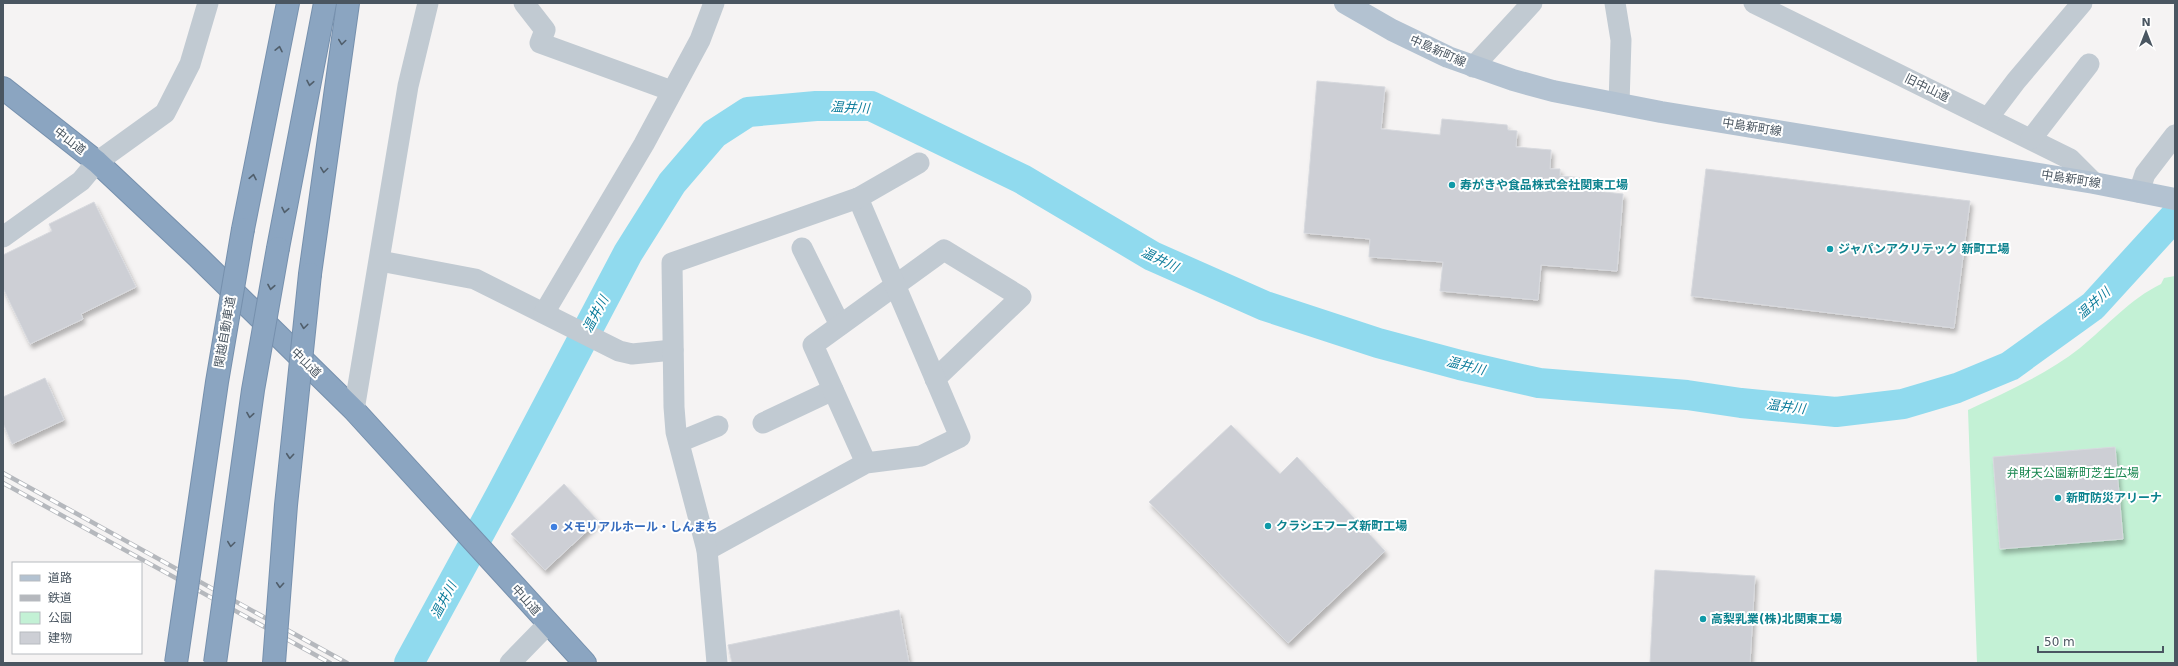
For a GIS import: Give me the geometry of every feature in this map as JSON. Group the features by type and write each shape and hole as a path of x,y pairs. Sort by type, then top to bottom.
{"highway":[{"name":"関越自動車道","path":"176,663 217,382 243,229 288,3"},
{"path":"215,663 252,398 278,248 325,3"},
{"path":"274,663 286,505 310,274 348,3"},
{"name":"中山道","path":"3,88 97,162 197,256 354,410 585,663"},
{"path":"167,663 193,498 217,382"}],"main road":[{"name":"中島新町線","path":"1356,6 1424,46 1473,67 1553,91 1619,104 2094,183 2175,199"}],"street":[{"path":"3,237 80,181 97,162 165,113 190,64 208,3"},
{"path":"354,410 408,86 428,3"},
{"path":"524,3 545,30 540,43 672,91"},
{"path":"546,314 644,144 700,40 714,3"},
{"path":"1473,67 1532,3"},
{"path":"1615,3 1622,40 1619,104"},
{"name":"旧中山道","path":"1754,3 2070,159 2094,183"},
{"path":"1988,118 2016,81 2082,3"},
{"path":"2031,139 2089,64"},
{"path":"2145,194 2145,174 2175,135"},
{"path":"717,663 707,550 678,442 674,407 672,263 858,198 919,163"},
{"path":"707,550 866,463 921,456 960,437 858,198"},
{"path":"802,248 840,325"},
{"path":"866,463 813,345 895,284 944,250 1021,297 936,379"},
{"path":"380,261 475,279 603,344 632,354 673,350"},
{"path":"763,423 833,390"},
{"path":"678,442 718,426"},
{"path":"510,663 548,624"}],"green space":[{"name":"弁財天公園新町芝生広場","path":"2175,276 2175,663 1977,663 1968,410 2026,382 2054,366 2080,348 2139,297 2161,284 2164,278"}],"building":[{"name":"寿がきや食品株式会社関東工場","path":"1317,81 1385,87 1381,129 1440,135 1442,119 1507,125 1508,130 1517,131 1516,147 1551,150 1550,169 1560,169 1560,176 1597,179 1596,191 1623,194 1617,271 1541,265 1538,300 1440,291 1443,262 1369,257 1370,239 1304,233"},
{"name":"ジャパンアクリテック 新町工場","path":"1706,169 1970,201 1954,328 1691,296"},
{"path":"94,202 136,287 81,314 83,319 30,344 3,288 3,255 52,231 49,224"},
{"path":"45,378 64,420 12,444 3,423 3,397"},
{"name":"クラシエフーズ新町工場","path":"1231,425 1280,474 1297,457 1385,551 1288,643 1149,502"},
{"name":"新町防災アリーナ","path":"2115,447 2123,539 2000,549 1993,457"},
{"name":"メモリアルホール・しんまち","path":"564,484 598,521 545,570 511,534"},
{"name":"高梨乳業(株)北関東工場","path":"1655,570 1755,576 1750,663 1650,663"},
{"path":"899,610 909,663 732,663 728,645"}],"waterway":[{"name":"温井川","path":"409,663 501,494 628,253 672,183 714,134 748,112 816,106 871,106 1022,179 1152,256 1265,306 1378,343 1460,365 1539,383 1687,395 1741,403 1836,412 1903,404 1957,388 2010,366 2093,306 2175,216"}],"railway":[{"path":"3,473 347,663"},
{"path":"3,483 330,663"}],"place":[{"name":"寿がきや食品株式会社関東工場","path":"1452,185"},
{"name":"ジャパンアクリテック 新町工場","path":"1830,249"},
{"name":"新町防災アリーナ","path":"2058,498"},
{"name":"クラシエフーズ新町工場","path":"1268,526"},
{"name":"メモリアルホール・しんまち","path":"554,527"},
{"name":"高梨乳業(株)北関東工場","path":"1703,619"}]}
